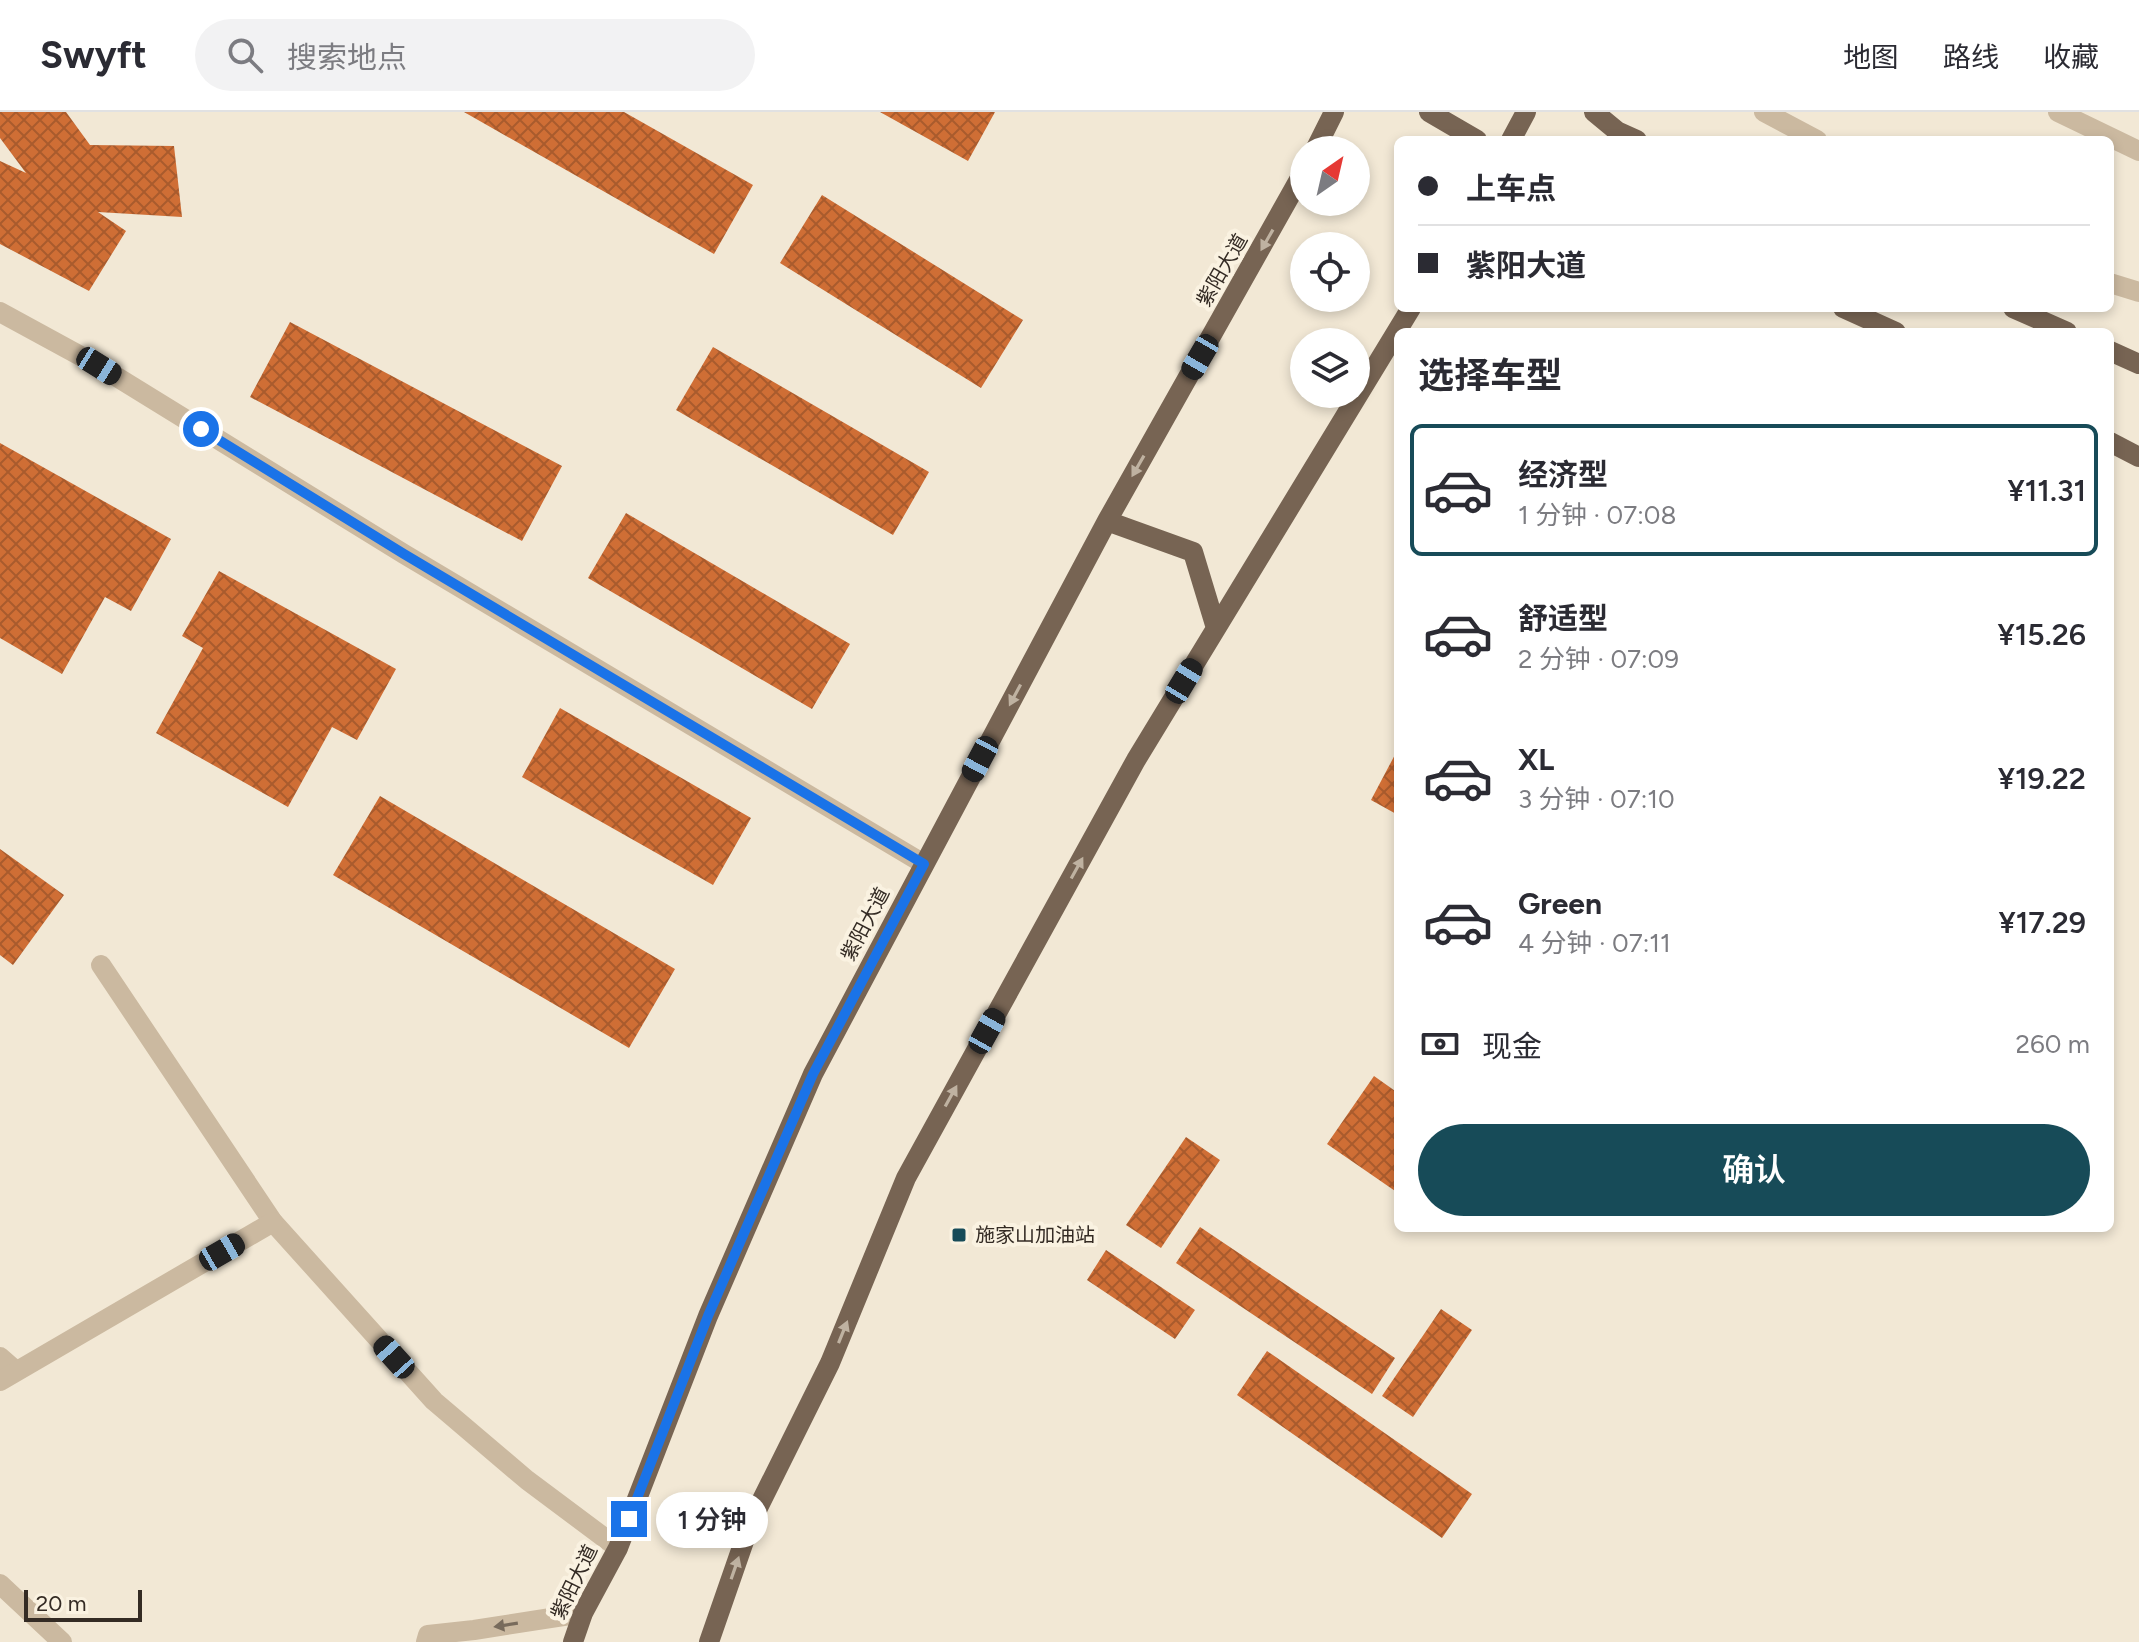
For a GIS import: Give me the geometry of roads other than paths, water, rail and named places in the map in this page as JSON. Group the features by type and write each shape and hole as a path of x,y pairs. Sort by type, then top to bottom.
{"main road":[{"path":"1322,136 1334,112"},
{"path":"1429,112 1470,136"},
{"path":"1513,136 1526,112"},
{"path":"1594,112 1628,136"},
{"name":"紫阳大道","path":"573,1642 583,1613 618,1548 708,1316 813,1074 1107,521 1290,196"},
{"path":"1852,312 1887,328"},
{"path":"2022,312 2058,328"},
{"path":"709,1642 750,1524 830,1363 906,1178 1136,760 1394,336"},
{"path":"2114,353 2139,364"},
{"path":"2114,444 2139,457"},
{"path":"1107,521 1193,552 1216,628"}],"street":[{"path":"1764,112 1809,136"},
{"path":"2058,112 2108,136"},
{"path":"2114,139 2139,151"},
{"path":"2114,284 2139,292"},
{"path":"0,312 99,366 404,554 924,864"},
{"path":"101,965 273,1222 434,1401 527,1480 618,1548"},
{"path":"0,1357 8,1376 273,1222"},
{"path":"0,1584 62,1642"},
{"path":"426,1642 428,1635 583,1613"}],"place":[{"name":"施家山加油站","path":"959,1235"}]}
